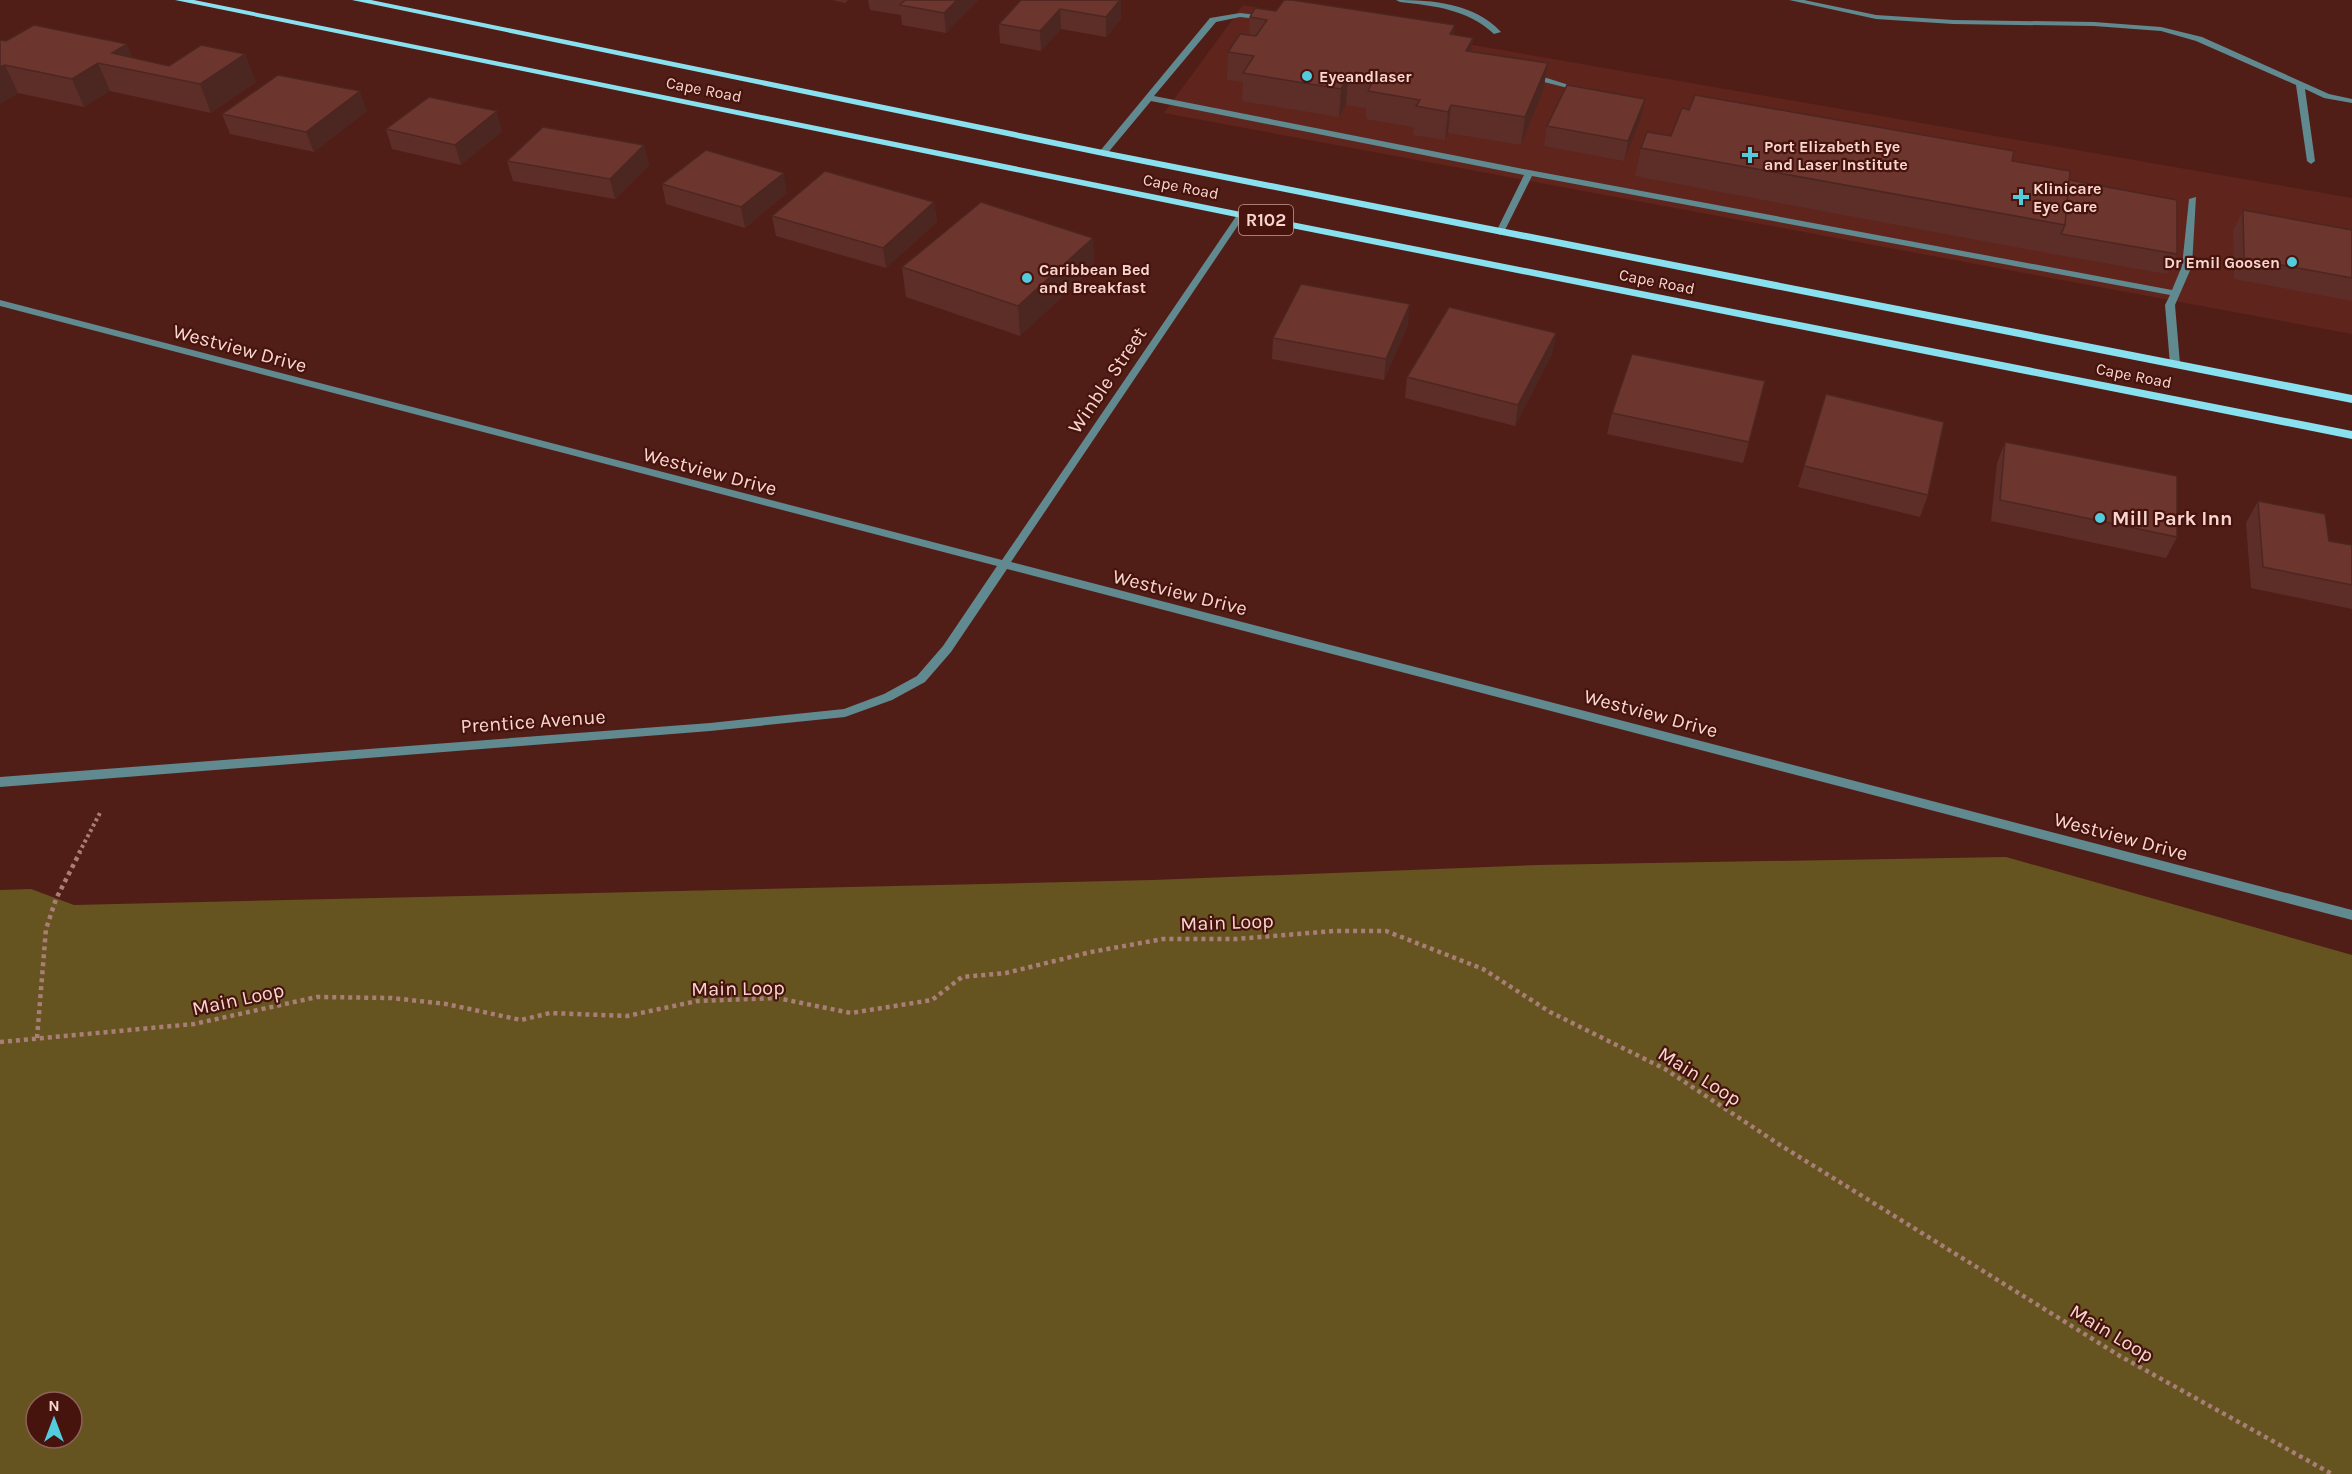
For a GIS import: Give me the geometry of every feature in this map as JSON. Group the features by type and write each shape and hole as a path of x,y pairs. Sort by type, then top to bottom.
{"main road":[{"name":"Cape Road","path":"180,0 1241,215 2352,435"},
{"name":"Cape Road","path":"357,0 1103,153 2352,399"}],"street":[{"path":"1400,0 1435,2 1472,12 1486,20 1497,32"},
{"path":"1793,0 1876,17 1953,22 2094,24 2161,29 2199,39 2327,96 2352,101"},
{"path":"1103,153 1214,20 1226,16 1256,16 1278,20"},
{"path":"1524,72 1568,87"},
{"path":"2300,84 2311,161"},
{"path":"1150,98 1529,173 2175,293"},
{"path":"1500,232 1529,173"},
{"path":"2175,364 2170,305 2187,266 2193,199"},
{"name":"Winble Street","path":"1003,566 1241,215"},
{"name":"Westview Drive","path":"0,303 1003,566 1381,661 2352,915"},
{"name":"Prentice Avenue","path":"0,782 710,728 845,713 888,697 921,679 947,649 1003,566"}],"path":[{"path":"37,1038 46,929 56,898 120,773"},
{"name":"Main Loop","path":"0,1042 194,1024 317,998 392,998 446,1004 521,1020 550,1013 627,1016 697,1001 777,998 851,1013 932,1000 962,977 1006,973 1091,952 1162,939 1236,939 1334,931 1386,931 1484,969 1550,1012 1665,1069 1780,1145 2120,1356 2332,1474"}],"shaded area":[{"name":"Port Elizabeth Eye and Laser Institute","path":"1243,5 2352,198 2352,334 1164,113"},
{"path":"2006,857 2352,955 2352,1474 0,1474 0,890 31,889 74,905 1153,880 1538,865"}],"building":[{"path":"905,0 957,0 944,13 900,5"},
{"path":"1021,0 1120,0 1106,17 1060,9 1040,31 999,24"},
{"path":"1284,0 1455,25 1450,34 1473,38 1466,51 1548,63 1525,117 1451,105 1448,112 1416,106 1420,100 1368,91 1373,81 1348,77 1341,89 1243,73 1254,56 1228,52 1240,34 1256,36 1267,20 1250,17 1255,8 1276,11"},
{"path":"34,25 127,44 112,53 169,66 201,45 245,54 200,84 98,63 72,79 5,65 0,67 0,40 6,41"},
{"path":"278,75 360,91 306,132 222,114"},
{"path":"1567,85 1645,99 1628,141 1547,126"},
{"path":"1695,95 2014,151 2012,161 2070,171 2065,225 1641,148 1647,132 1671,136 1682,108 1689,110"},
{"path":"429,97 497,111 455,145 386,129"},
{"path":"543,127 644,145 610,179 507,161"},
{"path":"706,150 784,173 741,207 662,184"},
{"path":"825,171 934,202 883,248 772,216"},
{"path":"2069,180 2177,200 2177,254 2061,234 2065,225"},
{"path":"981,202 1093,238 1018,306 902,267"},
{"path":"2243,210 2352,230 2352,278 2244,258"},
{"path":"1301,284 1410,304 1386,359 1273,338"},
{"path":"1449,307 1556,333 1518,405 1407,377"},
{"path":"1632,354 1765,381 1749,442 1612,413"},
{"path":"1826,394 1944,422 1928,495 1804,466"},
{"path":"2005,442 2177,476 2177,537 2000,500"},
{"path":"2258,501 2325,514 2329,541 2352,545 2352,585 2263,567"}],"place":[{"name":"Eyeandlaser","path":"1307,76"},
{"name":"Port Elizabeth Eye and Laser Institute","path":"1750,155"},
{"name":"Klinicare Eye Care","path":"2021,197"},
{"name":"Dr Emil Goosen","path":"2292,262"},
{"name":"Caribbean Bed and Breakfast","path":"1027,278"},
{"name":"Mill Park Inn","path":"2100,518"}]}
